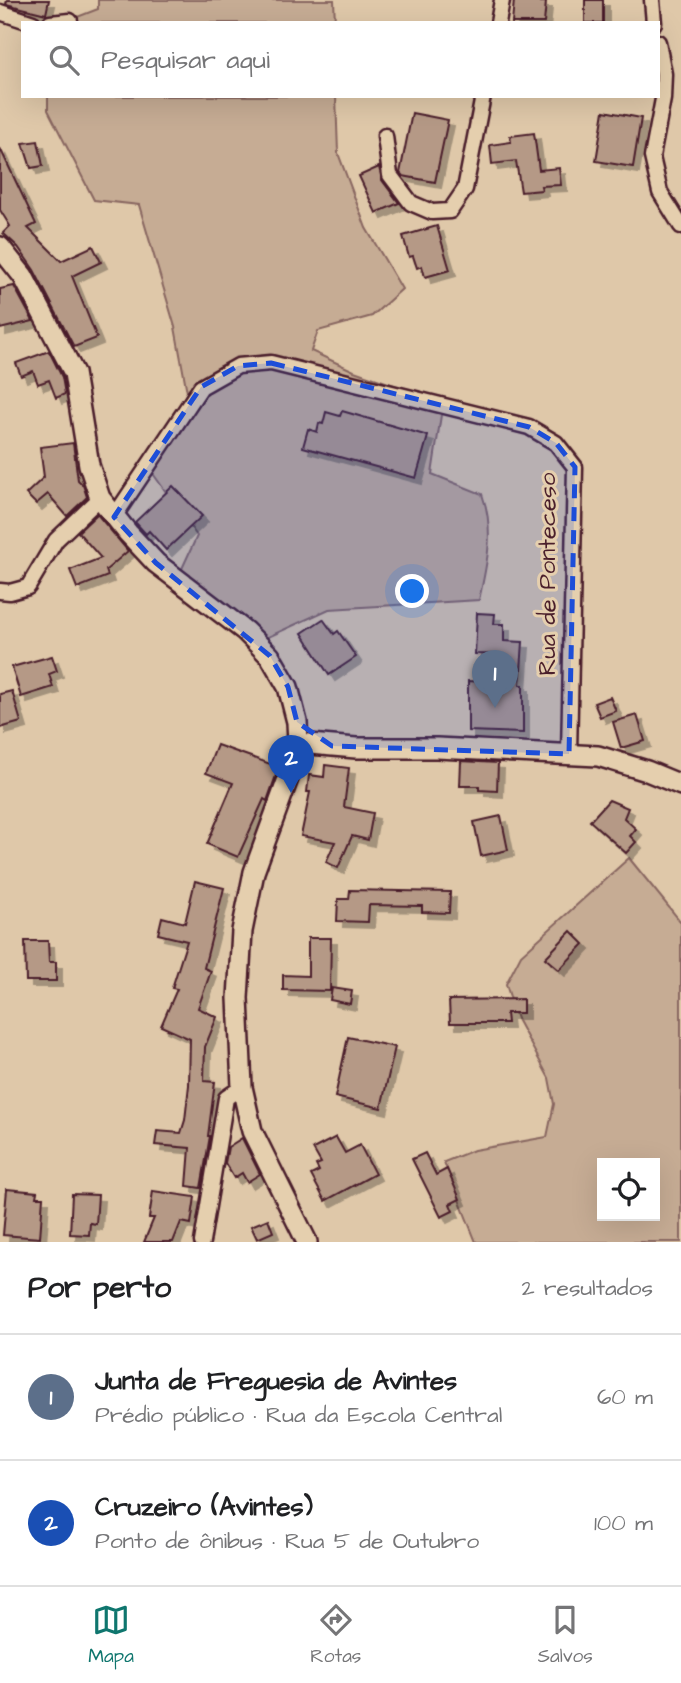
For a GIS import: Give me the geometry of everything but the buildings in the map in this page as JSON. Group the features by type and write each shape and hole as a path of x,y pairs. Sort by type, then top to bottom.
{"street":[{"path":"498,21 502,0"},
{"path":"652,0 654,21"},
{"path":"0,12 27,21"},
{"path":"660,53 664,74 663,99 652,158 660,192 681,226"},
{"path":"385,136 390,175 411,203 432,212 450,211 465,189 483,98"},
{"path":"0,247 23,276 74,373 89,465 100,498 156,563 245,631 270,656 288,687 297,722 296,757 254,872 242,931 238,998 242,1087 252,1130 307,1242"},
{"name":"Rua de Ponteceso","path":"114,517 201,387 238,366 271,363 529,427 556,443 575,467 569,754"},
{"path":"0,591 9,592 28,587 56,540 100,498"},
{"path":"297,722 332,746"},
{"path":"298,743 598,757 647,771 681,785"},
{"path":"202,1242 226,1098 242,1087"}],"highlighted area":[{"path":"271,363 529,427 556,443 575,467 569,754 332,746 297,722 288,687 270,656 156,563 114,517 201,387 238,366"}],"shaded area":[{"path":"98,0 334,0 335,21 70,21 98,9"},
{"path":"48,98 336,98 338,153 366,228 402,289 372,316 318,331 311,351 354,371 443,402 432,474 482,494 489,534 479,600 329,609 266,638 180,573 197,536 149,468 187,392 175,327 139,205 94,200 48,110"},
{"path":"629,858 681,922 681,1242 476,1242 444,1162 474,1150 547,1137 554,1104 549,1078 517,1019 506,984 521,955"}],"place":[{"name":"Junta de Freguesia de Avintes","path":"495,708"},
{"name":"Cruzeiro (Avintes)","path":"291,793"}]}
